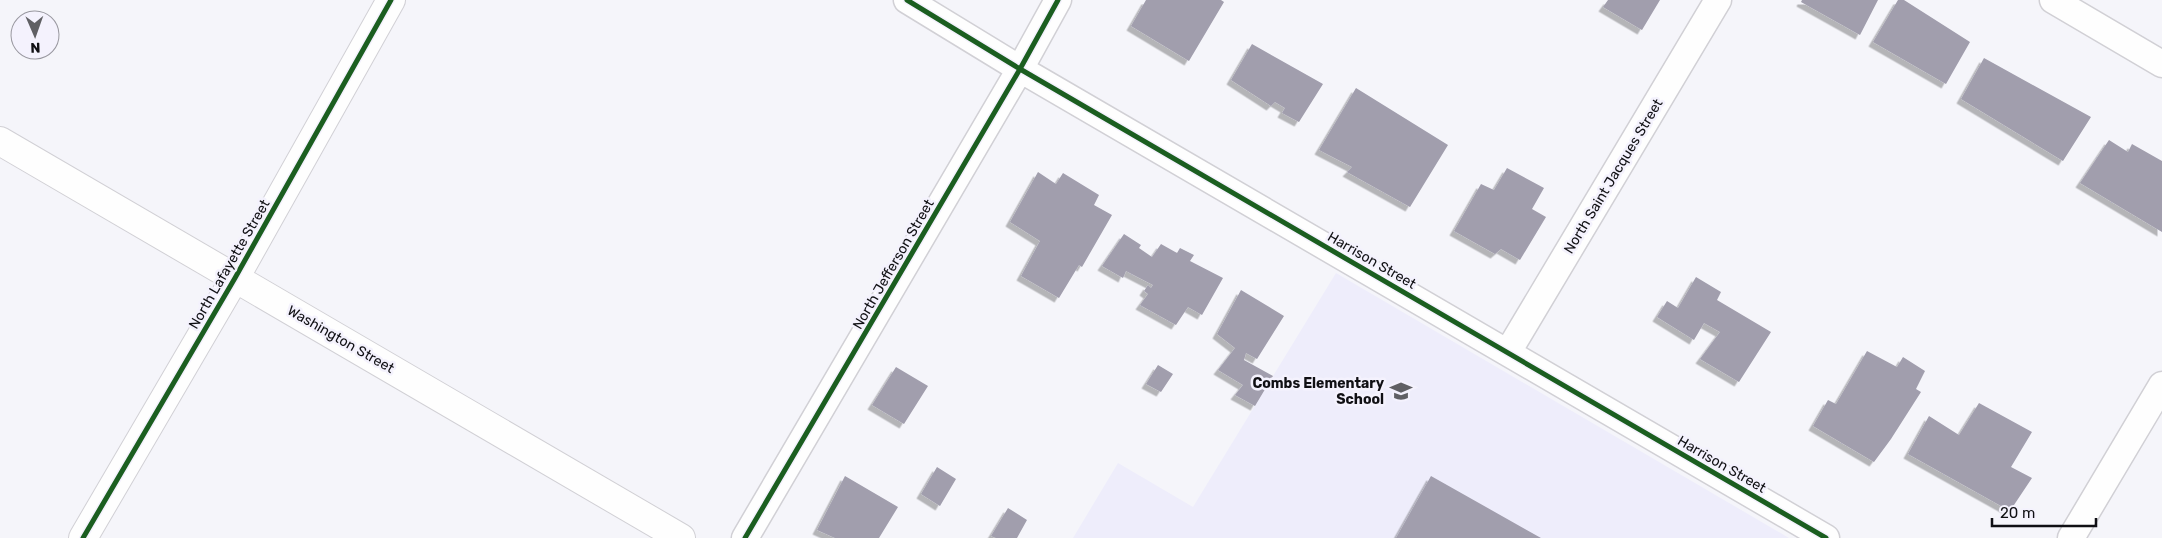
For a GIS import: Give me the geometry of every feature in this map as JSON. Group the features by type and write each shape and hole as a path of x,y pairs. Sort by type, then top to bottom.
{"main road":[{"name":"North Lafayette Street","path":"83,538 235,278 391,0"},
{"name":"Washington Street","path":"0,141 681,538"}],"street":[{"name":"Harrison Street","path":"907,0 1020,68 1826,538"},
{"name":"North Jefferson Street","path":"745,538 1058,0"},
{"name":"North Saint Jacques Street","path":"1508,352 1718,0"},
{"path":"2053,0 2162,64"},
{"path":"2071,538 2162,386"}],"shaded area":[{"name":"Combs Elementary School","path":"1336,273 1789,538 1073,538 1118,463 1193,507"}],"building":[{"path":"1146,0 1221,0 1224,2 1189,61 1131,26"},
{"path":"1608,0 1660,0 1642,30 1603,7"},
{"path":"1802,0 1878,0 1860,35 1801,2"},
{"path":"1898,0 1904,0 1970,42 1946,84 1873,42"},
{"path":"1252,44 1323,84 1299,122 1282,113 1285,108 1275,102 1271,106 1231,80"},
{"path":"1984,58 2091,117 2063,161 1961,99"},
{"path":"1356,88 1448,145 1410,207 1347,172 1352,167 1319,150"},
{"path":"2109,140 2128,152 2132,144 2162,161 2162,232 2080,183"},
{"path":"1507,168 1544,188 1532,209 1546,217 1520,260 1501,249 1495,254 1454,231 1481,184 1494,190"},
{"path":"1038,172 1056,184 1063,173 1099,195 1094,205 1112,215 1082,267 1079,265 1059,298 1021,276 1040,241 1010,222"},
{"path":"1124,234 1141,245 1139,248 1152,257 1161,244 1177,253 1180,248 1194,255 1190,261 1223,278 1202,315 1188,307 1176,325 1140,305 1148,294 1144,291 1148,285 1151,288 1153,285 1126,271 1123,278 1102,266"},
{"path":"1696,277 1721,292 1717,300 1771,332 1739,382 1700,359 1720,332 1704,323 1694,340 1657,317 1667,301 1678,308"},
{"path":"1241,290 1284,316 1257,359 1246,353 1244,360 1273,376 1255,406 1235,395 1243,385 1218,370 1235,348 1217,334"},
{"path":"1867,351 1897,367 1903,357 1925,371 1916,389 1921,392 1874,462 1813,426 1828,400 1836,404"},
{"path":"1158,365 1173,374 1161,392 1146,384"},
{"path":"896,367 928,386 904,424 872,405"},
{"path":"1979,403 2032,432 2011,467 2032,478 2010,511 1908,454 1929,416 1959,435"},
{"path":"937,467 956,479 940,506 921,494"},
{"path":"845,476 898,507 879,538 835,538 817,530"},
{"path":"1431,476 1541,538 1396,538"},
{"path":"1008,508 1027,520 1017,538 996,538 991,536"}],"cycle path":[{"path":"83,538 235,278 391,0"},
{"path":"907,0 1020,69 1826,538"},
{"path":"745,538 1020,69 1058,0"}],"place":[{"name":"Combs Elementary School","path":"1401,391"}]}
